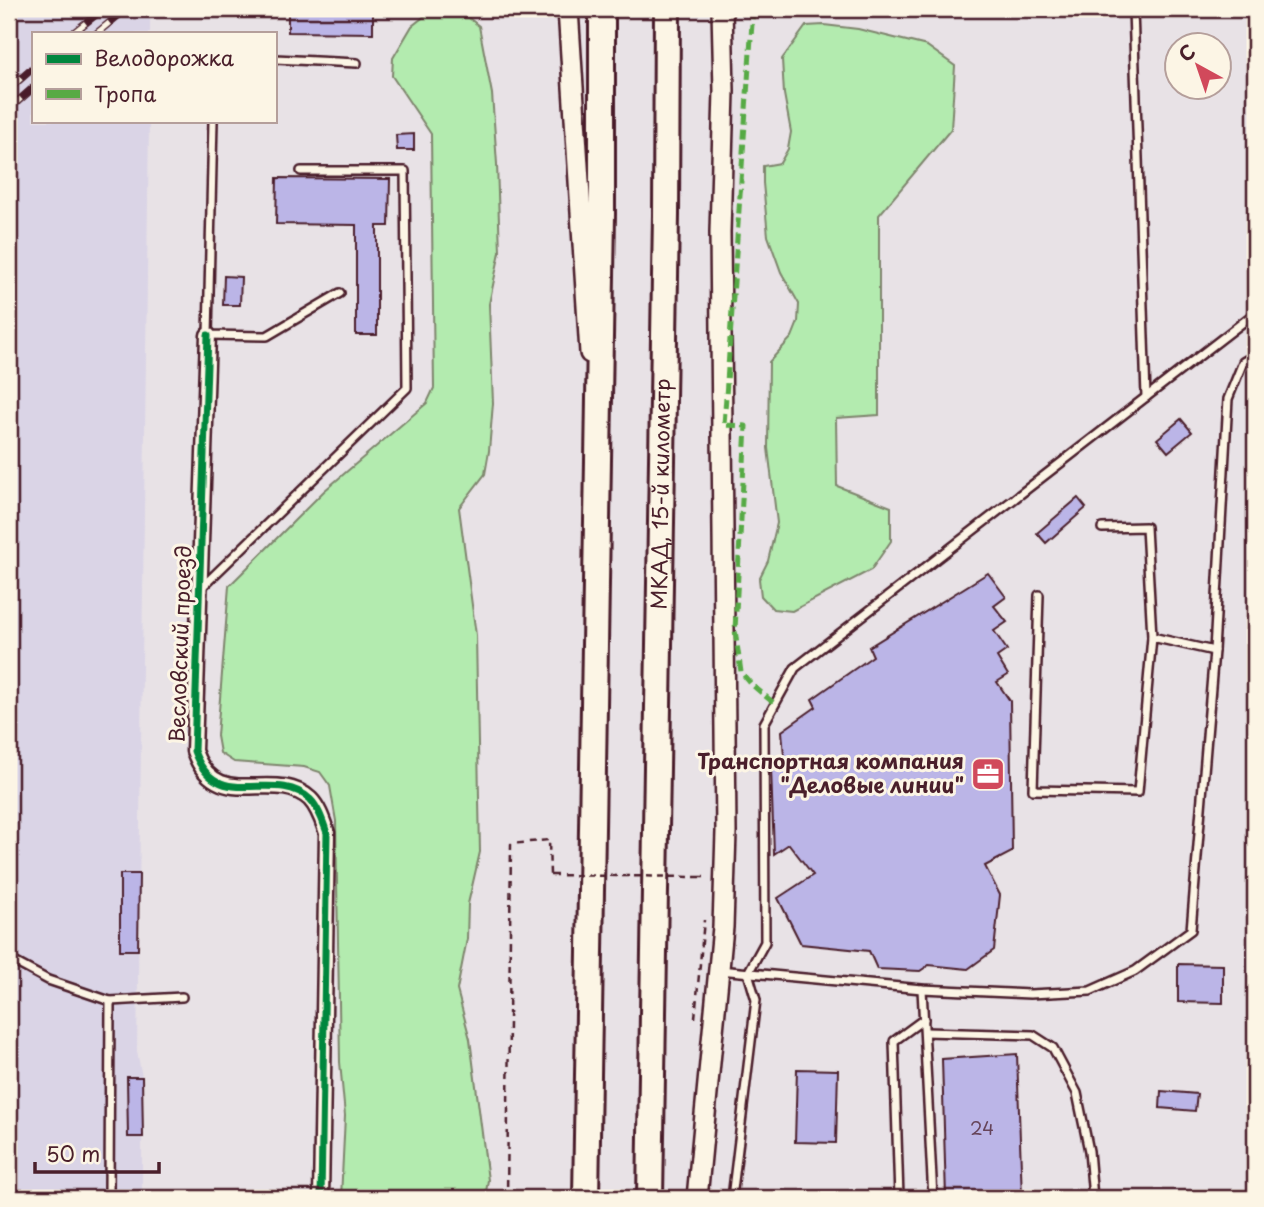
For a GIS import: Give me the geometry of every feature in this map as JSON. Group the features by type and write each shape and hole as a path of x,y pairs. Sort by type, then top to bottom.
{"highway":[{"path":"586,1198 598,464 602,9"},
{"name":"МКАД, 15-й километр","path":"650,1198 666,242 667,9"}],"main road":[{"path":"568,9 598,464"},
{"path":"697,1198 723,927 726,832 720,232 724,92 722,9"}],"street":[{"name":"Весловский проезд","path":"208,335 194,751 209,778 222,785 289,789 310,800 321,816 327,834 321,1198"}],"lane":[{"path":"1133,9 1146,397"},
{"path":"276,59 357,63"},
{"path":"213,122 208,335 267,336 340,293"},
{"path":"200,589 407,388 405,171 301,172"},
{"path":"732,1198 756,1000 748,973 765,942 764,724 795,668 1255,313"},
{"path":"719,970 922,989 1030,994 1090,991 1135,971 1191,930 1214,651 1227,399 1243,362 1255,355"},
{"path":"1039,595 1033,790 1138,792 1152,637 1146,527 1102,528"},
{"path":"1152,637 1214,651"},
{"path":"9,959 48,980 110,1001 182,997"},
{"path":"922,989 933,1198"},
{"path":"109,1198 110,1001"},
{"path":"899,1198 894,1041 924,1019"},
{"path":"925,1032 1033,1035 1053,1048 1077,1093 1089,1151 1093,1198"}],"path":[{"path":"507,1198 511,844 550,840 550,875 708,877"},
{"path":"695,1018 704,916"}],"shaded area":[{"path":"9,9 150,9 150,32 32,32 32,122 149,122 137,1051 142,1077 142,1198 9,1198"}],"green space":[{"path":"459,10 479,26 492,94 500,252 489,304 493,403 489,451 485,474 459,508 476,635 480,852 468,904 467,939 457,990 470,1039 488,1180 485,1198 341,1198 345,1116 340,1062 336,821 330,786 320,772 304,767 234,762 220,753 217,736 229,586 324,491 427,403 434,388 431,134 392,76 393,58 412,26 426,15"},
{"path":"806,26 858,29 927,46 955,66 951,129 879,215 879,415 836,418 837,486 891,507 891,541 871,570 792,611 773,609 761,596 759,579 768,561 777,523 768,448 769,362 792,337 798,322 799,304 781,272 768,236 763,166 780,163 788,149 791,132 784,94 782,59"}],"building":[{"path":"288,9 373,9 373,33 288,32"},
{"path":"414,134 414,150 397,150 396,135"},
{"path":"277,178 390,179 389,226 377,226 377,335 356,335 356,225 276,224"},
{"path":"224,276 241,277 240,305 223,305"},
{"path":"1181,419 1192,432 1168,452 1157,439"},
{"path":"1078,498 1086,508 1046,543 1037,533"},
{"path":"988,573 1006,597 994,606 1007,622 994,631 1007,650 997,657 1008,675 997,682 1010,701 1012,852 985,866 1000,895 994,950 968,969 929,965 920,971 877,969 869,951 801,944 778,898 813,875 789,844 774,854 771,768 784,756 782,731 816,707 812,699 873,656 869,647"},
{"path":"120,874 139,874 138,950 120,950"},
{"path":"1178,964 1223,965 1223,1003 1178,1002"},
{"path":"1017,1054 1022,1198 946,1198 942,1059"},
{"path":"797,1069 838,1070 836,1143 795,1142"},
{"path":"127,1077 142,1077 143,1137 128,1137"},
{"path":"1161,1091 1197,1094 1195,1111 1160,1108"}],"railway":[{"path":"74,32 103,9"},
{"path":"98,32 126,9"},
{"path":"9,89 32,69"},
{"path":"9,109 32,89"}],"marked path":[{"path":"753,9 724,425 746,426 735,630 741,672 775,704"}],"cycle path":[{"path":"208,335 194,751 204,770 217,781 231,786 280,787 295,790 310,799 327,833 321,1198"}],"place":[{"name":"Транспортная компания \"Деловые линии\"","path":"988,774"}]}
